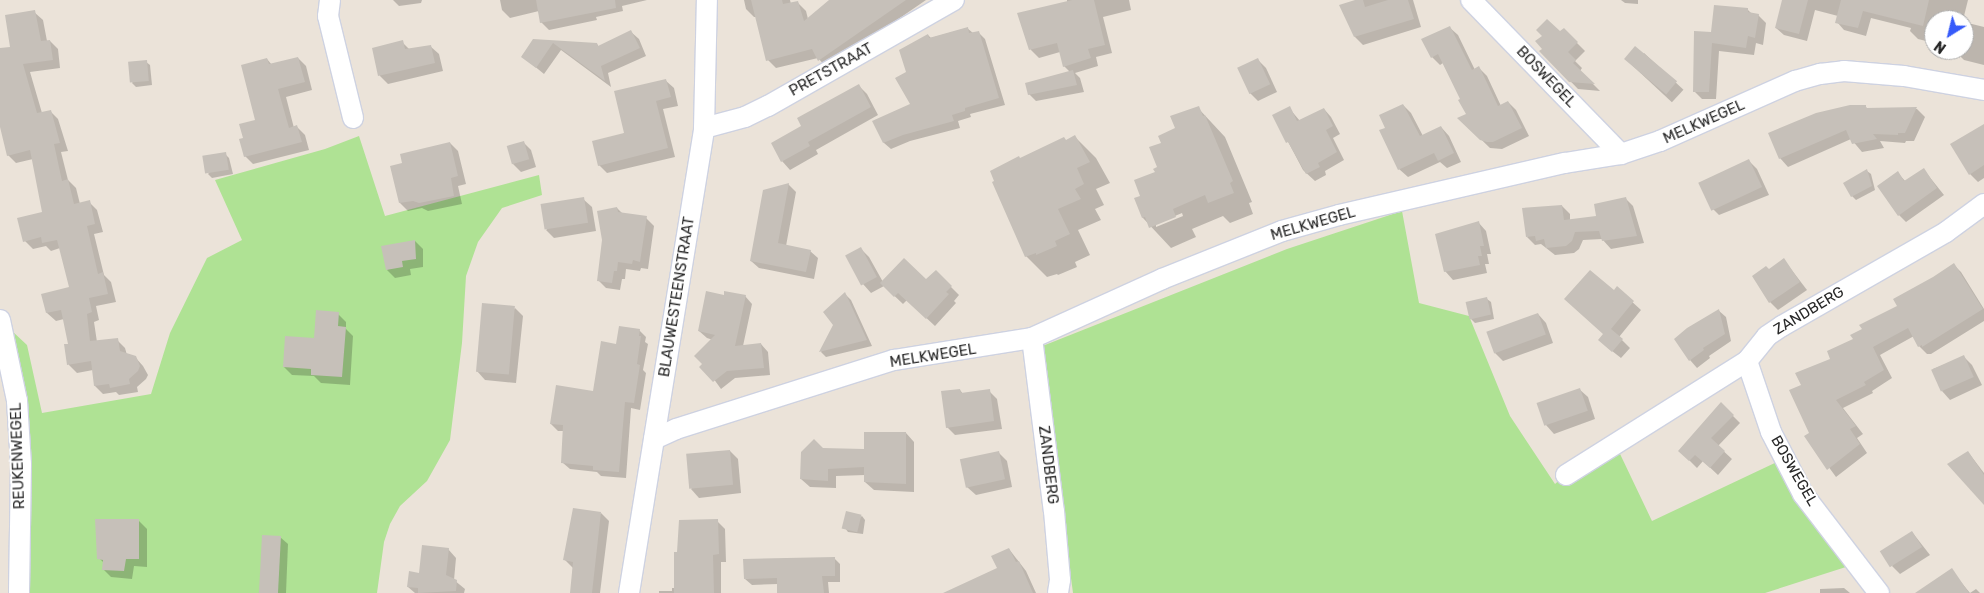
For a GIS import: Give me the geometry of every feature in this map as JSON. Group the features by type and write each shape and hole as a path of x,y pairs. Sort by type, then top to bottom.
{"street":[{"path":"330,0 328,16 352,118"},
{"name":"BLAUWESTEENSTRAAT","path":"629,593 704,128 707,0"},
{"name":"PRETSTRAAT","path":"704,128 745,117 768,106 954,0"},
{"name":"BOSWEGEL","path":"1471,0 1620,154"},
{"name":"MELKWEGEL","path":"654,439 704,420 894,360 1032,338 1162,279 1282,231 1339,215 1555,165 1620,154 1660,142 1795,82 1820,74 1844,71 1904,76 1984,90"},
{"name":"ZANDBERG","path":"1566,476 1747,361 1767,336 1782,326 1946,232 1984,204"},
{"name":"REUKENWEGEL","path":"0,320 17,401 21,464 19,593"},
{"name":"ZANDBERG","path":"1032,338 1054,511 1060,580 1058,593"},
{"name":"BOSWEGEL","path":"1747,361 1771,432 1803,494 1879,593"}],"green space":[{"path":"359,136 385,216 539,175 542,195 502,208 478,242 466,276 462,343 450,440 427,481 400,506 390,524 384,542 377,593 26,593 12,331 27,345 42,413 151,394 170,333 207,258 242,240 215,180 325,149"},
{"path":"1402,211 1419,303 1469,316 1510,416 1555,484 1611,435 1652,521 1779,461 1849,566 1765,593 1073,593 1040,347 1287,249"}],"building":[{"path":"536,0 615,0 616,8 540,23"},
{"path":"751,0 782,0 783,4 798,1 804,21 829,0 906,0 818,61 812,49 766,61"},
{"path":"1072,0 1094,0 1105,45 1088,49 1091,58 1063,67 1057,43 1029,50 1017,13"},
{"path":"1355,0 1363,0 1365,7 1388,0 1408,0 1414,19 1354,37 1339,5"},
{"path":"1782,0 1808,0 1799,34 1775,28"},
{"path":"1841,0 1929,0 1927,10 1924,10 1923,26 1863,11 1858,28 1835,23"},
{"path":"1714,5 1748,8 1748,12 1759,14 1755,38 1748,36 1746,48 1712,43 1709,92 1693,92 1694,31 1711,32"},
{"path":"35,10 41,41 50,40 53,60 23,64 37,113 51,110 60,143 54,144 62,181 68,179 74,204 90,200 95,224 87,226 98,274 103,272 108,294 89,298 92,312 87,314 90,341 118,338 120,351 136,356 140,366 138,371 129,379 130,384 110,388 109,384 94,386 91,361 67,365 64,344 68,344 61,310 46,313 41,294 69,287 57,240 42,243 41,237 23,242 17,218 42,212 30,150 7,156 0,127 0,48 10,47 5,15"},
{"path":"1547,19 1560,31 1564,28 1578,42 1568,52 1576,60 1573,63 1595,84 1569,82 1539,51 1542,49 1535,41 1542,36 1536,30"},
{"path":"1450,26 1472,70 1479,66 1498,106 1508,101 1522,128 1493,142 1487,142 1480,140 1457,118 1466,114 1458,100 1460,99 1438,54 1431,58 1421,39"},
{"path":"968,27 969,33 979,31 999,98 965,108 965,111 952,115 954,121 903,135 883,143 872,121 910,104 895,78 906,72 899,50 928,34 929,38"},
{"path":"631,30 640,48 601,66 605,81 553,43 536,68 521,57 533,39 597,43 598,46"},
{"path":"403,40 405,49 431,45 435,63 378,76 372,48"},
{"path":"1635,46 1677,81 1666,94 1624,59"},
{"path":"298,57 305,82 278,89 289,128 297,125 302,142 244,157 239,139 243,138 239,124 255,120 241,65 267,58 269,64"},
{"path":"1258,58 1270,84 1249,94 1237,68"},
{"path":"147,60 149,81 130,83 128,62"},
{"path":"1073,70 1077,85 1028,95 1025,83"},
{"path":"666,79 671,97 656,101 668,148 598,166 592,141 624,133 614,91"},
{"path":"859,84 871,107 808,142 810,146 781,162 771,143 801,126 797,118"},
{"path":"1403,104 1420,136 1441,126 1454,153 1438,161 1434,153 1398,170 1379,130 1385,128 1379,115"},
{"path":"1850,105 1866,105 1866,108 1917,107 1905,133 1898,133 1898,135 1873,134 1877,139 1852,144 1846,130 1779,159 1768,133 1816,113"},
{"path":"1199,106 1203,116 1205,115 1233,181 1230,183 1234,193 1208,203 1205,195 1173,209 1176,217 1149,228 1145,217 1142,218 1134,198 1140,196 1134,180 1155,172 1153,169 1157,167 1149,147 1161,143 1158,136 1175,128 1170,116"},
{"path":"1290,106 1297,121 1324,108 1333,126 1326,130 1337,152 1318,163 1320,167 1306,174 1288,142 1286,143 1272,115"},
{"path":"1984,124 1984,165 1969,175 1950,144"},
{"path":"1075,135 1090,162 1077,168 1084,184 1075,189 1081,199 1058,209 1070,234 1055,241 1057,246 1036,255 1036,253 1025,257 992,182 994,181 990,171 1019,156 1020,158 1064,137 1066,140"},
{"path":"524,141 529,159 512,164 507,146"},
{"path":"450,142 458,176 451,178 454,196 419,203 413,201 399,203 390,166 402,163 400,154"},
{"path":"226,152 229,170 205,174 202,156"},
{"path":"1749,159 1762,187 1711,211 1698,183"},
{"path":"1924,168 1937,188 1898,216 1877,186 1898,171 1904,181"},
{"path":"1867,169 1872,186 1851,197 1843,183"},
{"path":"789,183 778,243 811,250 806,272 750,261 763,190"},
{"path":"584,197 588,223 545,230 541,204"},
{"path":"1626,197 1637,236 1602,241 1599,231 1575,232 1572,241 1566,246 1546,248 1544,239 1536,241 1535,236 1526,237 1522,208 1562,205 1564,220 1596,216 1594,204"},
{"path":"617,207 618,212 647,216 640,262 633,260 632,264 618,262 617,271 614,271 612,283 597,281 602,240 597,211"},
{"path":"1479,221 1484,246 1480,246 1482,256 1478,256 1480,265 1444,272 1435,234"},
{"path":"415,240 416,259 402,261 403,267 386,270 381,246"},
{"path":"861,247 877,277 861,285 845,255"},
{"path":"904,258 926,279 936,270 952,286 946,292 949,294 926,319 898,293 894,297 880,283"},
{"path":"1784,258 1800,282 1769,303 1752,276 1766,266 1769,269"},
{"path":"1954,263 1983,309 1922,347 1922,345 1918,347 1908,328 1873,347 1884,370 1864,382 1866,385 1836,400 1856,426 1850,429 1860,444 1827,470 1804,436 1809,433 1789,390 1801,385 1795,373 1830,359 1827,351 1853,339 1850,335 1862,329 1859,325 1897,306 1893,299"},
{"path":"1590,270 1614,290 1617,286 1634,301 1611,329 1623,339 1612,352 1598,340 1603,334 1564,299"},
{"path":"706,291 724,295 724,291 746,295 735,346 761,343 764,368 727,371 713,382 699,367 702,364 694,356 715,335 698,331"},
{"path":"845,292 867,340 819,352 833,325 823,312"},
{"path":"1487,297 1491,315 1470,319 1466,302"},
{"path":"482,303 515,306 509,375 476,372"},
{"path":"1719,309 1725,334 1703,348 1704,350 1689,361 1674,339 1687,328"},
{"path":"316,310 339,312 338,326 346,327 342,377 311,375 311,369 283,367 285,336 314,338"},
{"path":"1538,313 1546,335 1494,353 1486,332"},
{"path":"619,326 640,329 639,336 641,336 637,364 640,365 634,403 625,402 619,472 593,470 593,466 561,463 563,425 550,424 556,385 593,391 601,341 616,344"},
{"path":"1964,355 1974,377 1941,392 1931,370"},
{"path":"1580,388 1588,411 1544,426 1537,403"},
{"path":"960,389 961,393 990,389 994,421 946,428 941,391"},
{"path":"1721,402 1734,415 1711,438 1725,451 1710,468 1695,455 1689,461 1678,451"},
{"path":"864,432 906,432 906,484 864,482 864,467 828,469 828,481 800,479 801,452 814,439 823,448 864,449"},
{"path":"730,450 733,485 689,489 686,454"},
{"path":"999,451 1005,479 966,488 960,459"},
{"path":"1968,451 1984,475 1984,505 1947,464"},
{"path":"573,508 601,512 592,593 570,593 573,562 563,560"},
{"path":"846,511 862,515 857,532 842,528"},
{"path":"95,519 139,519 139,559 126,559 124,571 102,570 103,560 97,559"},
{"path":"718,519 719,554 713,555 714,593 674,593 674,552 677,552 679,520"},
{"path":"1912,531 1922,547 1890,567 1880,551"},
{"path":"262,535 281,536 278,593 259,593"},
{"path":"422,545 449,548 446,575 457,580 456,591 418,593 418,588 407,587 409,571 419,573"},
{"path":"1009,548 1016,562 1019,561 1033,593 943,593 997,568 991,556"},
{"path":"835,557 835,576 822,576 824,593 777,593 777,578 744,579 743,559"},
{"path":"1952,568 1969,593 1915,593"}]}
